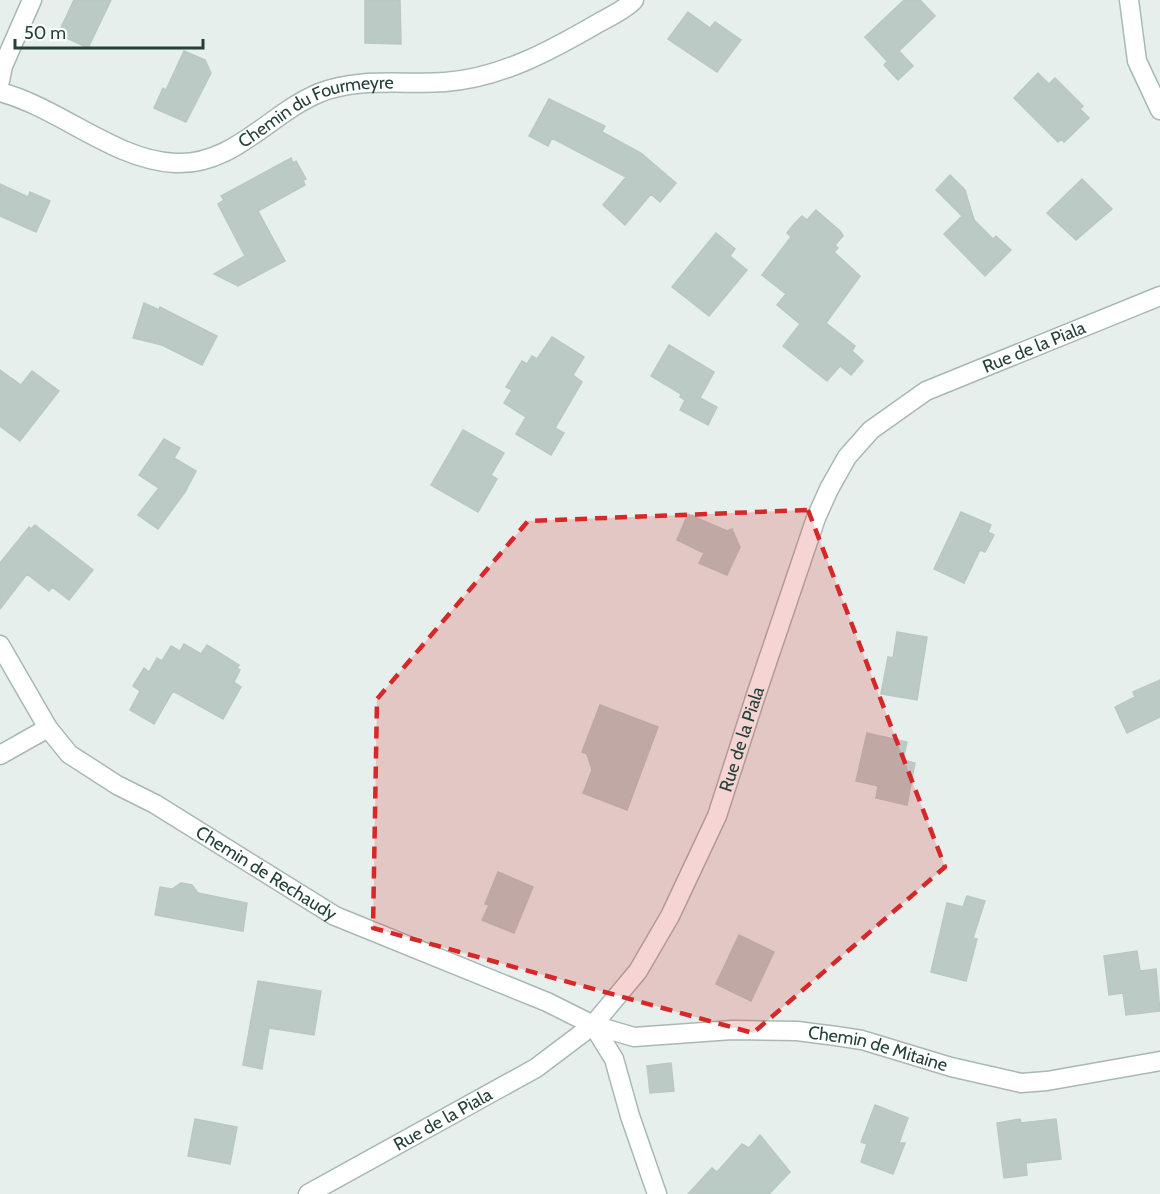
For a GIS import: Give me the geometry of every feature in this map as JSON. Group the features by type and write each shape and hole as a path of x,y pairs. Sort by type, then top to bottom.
{"street":[{"path":"0,81 3,66 32,0"},
{"name":"Chemin du Fourmeyre","path":"0,92 34,103 146,159 191,163 220,156 249,138 291,106 322,92 354,84 449,82 497,73 565,43 634,0"},
{"path":"1129,0 1137,61 1160,110"},
{"name":"Rue de la Piala","path":"308,1194 536,1068 593,1025 638,971 670,916 717,816 816,518 847,457 871,430 926,391 1160,296"},
{"name":"Chemin de Rechaudy","path":"0,645 48,728 69,754 203,833 335,916 547,1002 593,1025"},
{"path":"0,755 48,728"},
{"path":"593,1025 614,1059 630,1116 657,1194"},
{"name":"Chemin de Mitaine","path":"593,1025 634,1037 732,1030 797,1031 836,1036 862,1040 951,1067 1021,1083 1047,1081 1160,1061"}],"highlighted area":[{"path":"808,510 945,867 753,1033 373,928 377,699 528,521"}],"building":[{"path":"74,0 111,0 88,48 58,34"},
{"path":"365,0 400,0 401,44 365,43"},
{"path":"904,0 920,0 935,16 899,51 913,66 898,80 884,65 891,58 887,61 865,37"},
{"path":"688,12 710,28 715,22 741,40 717,72 668,39"},
{"path":"184,51 205,60 211,73 186,122 154,108 163,88 166,90"},
{"path":"1038,73 1049,84 1055,78 1083,106 1080,109 1089,118 1064,142 1062,139 1058,142 1014,98"},
{"path":"549,99 605,126 602,132 641,153 676,183 660,202 651,194 625,225 603,205 626,177 552,138 548,146 529,136"},
{"path":"291,158 293,163 296,161 306,179 303,180 305,185 258,211 285,261 238,286 214,274 245,256 218,204 224,200 221,196"},
{"path":"950,175 965,190 974,220 993,239 996,236 1011,250 985,276 944,234 962,216 936,190"},
{"path":"1082,179 1112,209 1076,240 1047,213"},
{"path":"0,184 28,197 30,192 50,201 36,232 0,216"},
{"path":"816,210 841,232 843,236 835,245 838,248 834,252 860,276 826,323 855,346 852,351 863,361 851,375 840,366 827,381 783,346 800,324 777,305 786,294 762,275 791,237 787,233 794,224 802,216 807,220"},
{"path":"716,233 735,249 730,256 747,270 709,316 672,287"},
{"path":"144,303 159,310 160,307 217,336 202,365 162,345 133,338"},
{"path":"552,337 584,357 573,375 582,382 555,428 564,433 551,455 516,434 526,417 504,403 512,390 506,387 522,361 527,364 532,356 537,359"},
{"path":"669,345 714,372 700,398 717,407 708,425 680,410 685,400 680,397 681,394 651,376"},
{"path":"0,370 21,385 32,371 59,391 20,441 0,426"},
{"path":"463,430 504,453 491,475 497,479 478,512 431,485"},
{"path":"164,439 180,448 174,458 196,471 185,492 158,529 138,515 159,488 139,475"},
{"path":"961,512 991,525 988,532 994,535 985,552 980,550 964,583 934,569"},
{"path":"688,514 727,531 732,529 740,547 727,575 699,563 704,553 677,540"},
{"path":"35,525 93,570 69,600 52,587 49,591 27,574 0,609 0,563 29,527 31,529"},
{"path":"897,632 927,637 917,700 881,694 888,657 893,658"},
{"path":"184,644 201,654 207,645 239,665 237,668 240,670 234,682 241,687 223,719 173,691 154,724 130,710 140,691 133,686 144,668 149,672 157,658 162,661 171,646 180,651"},
{"path":"1160,680 1160,717 1127,733 1115,707 1135,697 1133,692"},
{"path":"600,705 658,727 627,810 583,793 592,770 587,754 582,752"},
{"path":"867,733 907,742 903,760 915,763 907,805 876,798 878,786 856,781"},
{"path":"498,872 533,887 514,933 482,920 489,905 485,904"},
{"path":"181,883 192,885 198,893 247,903 243,931 155,915 160,887 172,889"},
{"path":"967,896 985,901 973,938 977,939 966,981 931,972 947,903 963,907"},
{"path":"739,935 774,952 751,1001 716,984"},
{"path":"1137,951 1140,971 1156,969 1160,1011 1126,1015 1123,993 1109,995 1104,956"},
{"path":"258,981 321,991 314,1035 269,1028 262,1069 243,1065"},
{"path":"671,1063 674,1091 650,1093 647,1066"},
{"path":"875,1105 908,1118 899,1143 905,1143 893,1174 861,1162 867,1144 861,1142"},
{"path":"195,1119 237,1127 230,1164 188,1156"},
{"path":"1020,1119 1021,1123 1056,1119 1061,1159 1026,1163 1027,1175 1004,1178 997,1123"},
{"path":"760,1135 790,1172 769,1194 688,1194 712,1168 717,1172 742,1144 749,1148"}]}
